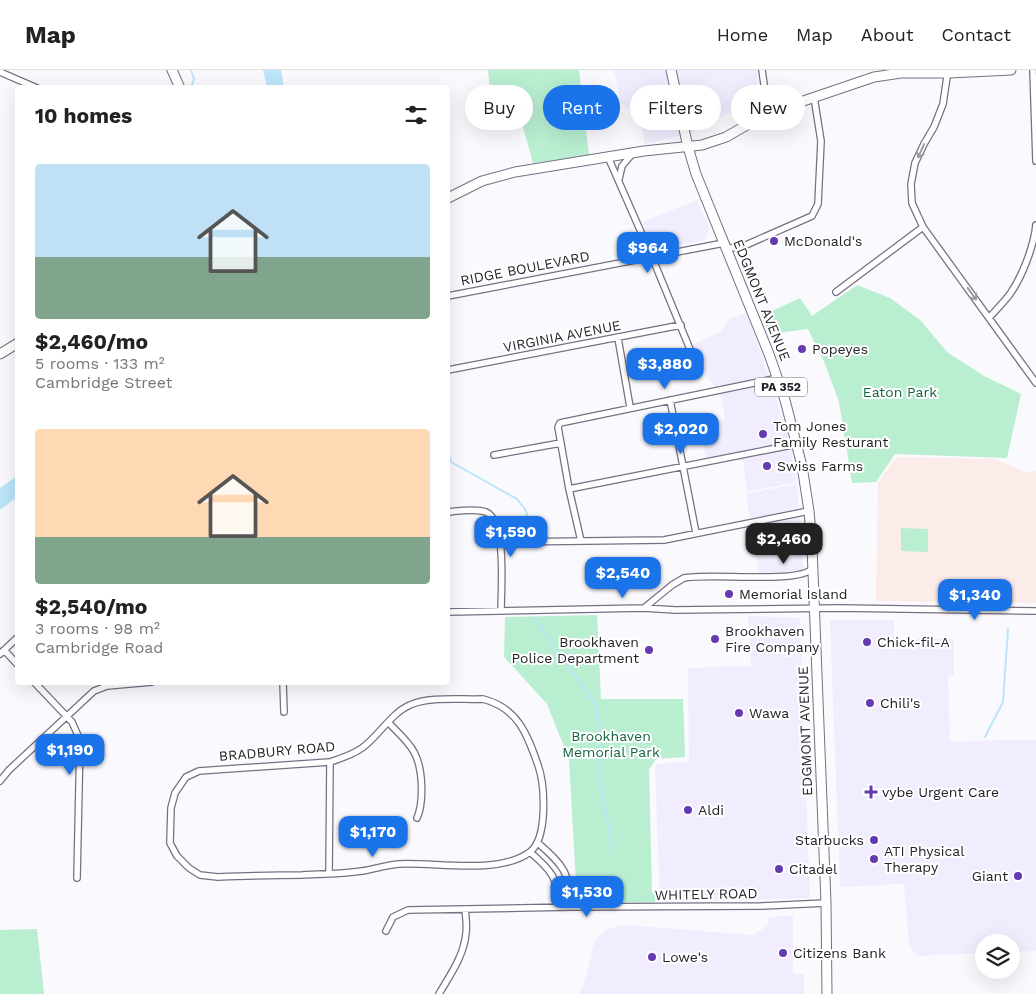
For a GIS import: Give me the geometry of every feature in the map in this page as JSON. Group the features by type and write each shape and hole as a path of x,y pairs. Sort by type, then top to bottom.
{"main road":[{"path":"172,70 179,85"},
{"name":"EDGMONT AVENUE","path":"671,70 688,147 698,181 778,378 797,444 809,511 815,608 826,903 827,994"},
{"path":"805,100 874,77 901,72 1011,70"},
{"path":"450,197 492,178 514,172 633,153 702,145 719,140 737,130"},
{"path":"0,354 15,345"}],"street":[{"path":"762,70 764,85"},
{"path":"1033,70 1036,162"},
{"path":"0,72 30,85"},
{"path":"949,72 942,104 934,127 915,163 911,184 912,203 923,227 1036,383"},
{"name":"RIDGE BOULEVARD","path":"450,296 652,257 725,246 746,245 812,216 818,204 821,141 814,97"},
{"path":"620,181 619,174 622,166 633,153"},
{"path":"608,157 620,181 694,359"},
{"path":"989,318 1010,294 1016,283 1030,252 1036,225"},
{"path":"836,292 923,227"},
{"name":"VIRGINIA AVENUE","path":"450,370 681,325"},
{"path":"618,338 630,407"},
{"path":"581,541 560,443 558,427 560,423 630,407 778,378"},
{"path":"670,400 696,533"},
{"path":"494,455 560,443"},
{"path":"569,489 797,444"},
{"path":"450,512 483,511 490,514 495,522 501,542 501,611"},
{"path":"501,542 664,540 809,511"},
{"path":"644,608 672,585 684,578 762,577 804,574 813,568"},
{"path":"450,612 644,608 675,610 815,608 1036,611"},
{"path":"15,640 2,652 15,663"},
{"path":"37,685 76,728 81,746 77,878"},
{"path":"0,781 9,770 88,696 101,688 115,685"},
{"path":"283,685 284,712"},
{"name":"BRADBURY ROAD","path":"329,874 218,877 200,875 189,868 177,856 170,842 171,808 175,793 186,777 199,771 330,762 348,756 363,748 404,708 415,703 426,700 483,699 495,702 507,710 526,732 542,780 542,831 538,843"},
{"path":"389,723 410,747 418,761 422,795 417,818"},
{"path":"330,762 329,874 362,871 400,864 494,865 513,860 530,852 538,843 556,859 566,873 572,907"},
{"path":"530,852 546,865 554,879 559,891 559,908"},
{"name":"WHITELY ROAD","path":"386,932 393,917 404,911 806,905 826,903"},
{"path":"440,994 464,948 467,932 466,909"}],"shaded area":[{"path":"614,70 757,70 757,85 731,85 731,113 721,116 721,85 630,85 630,108 621,104 620,85 617,85"},
{"path":"642,130 694,130 694,132 645,144"},
{"path":"697,200 710,229 705,240 655,250 642,222"},
{"path":"746,313 788,435 797,482 747,492 743,460 708,464 698,427 725,420 721,395 707,376 692,345 721,331 729,319"},
{"path":"897,457 996,459 1024,472 1036,471 1036,603 876,601 878,482"},
{"path":"797,484 804,571 759,573 746,494"},
{"path":"748,616 800,618 810,898 660,902 655,764 689,762 688,668 751,666"},
{"path":"830,620 894,620 894,638 954,639 954,676 948,676 950,741 1036,740 1036,951 1020,952 1020,934 975,934 975,953 918,956 909,946 904,884 840,887"},
{"path":"793,915 793,974 804,974 804,994 579,994 585,981 594,943 605,930 625,925 754,935 769,924 768,918"}],"green space":[{"path":"488,70 579,70 581,85 543,85 543,130 586,130 589,155 533,163 524,130 533,130 533,85 489,85"},
{"name":"Eaton Park","path":"857,285 890,298 920,320 947,352 984,376 1021,394 1007,458 895,454 876,482 852,483 839,402 825,364 808,329 769,334 761,316 800,298 812,316"},
{"path":"901,528 928,529 928,552 901,551"},
{"name":"Brookhaven Memorial Park","path":"597,615 601,699 683,699 685,757 656,759 649,770 652,892 655,895 655,902 577,903 569,759 547,704 504,657 505,617"},
{"path":"37,929 44,994 0,994 0,930"}],"water":[{"path":"263,70 281,70 284,85 267,85"},
{"path":"15,477 15,499 0,510 0,488"}],"waterway":[{"path":"191,70 194,79 192,85"},
{"path":"450,459 451,462 517,499 525,509 534,535"},
{"path":"536,619 596,705 601,743 601,787 610,834 611,854"},
{"path":"985,737 1003,702 1008,629"}],"place":[{"name":"McDonald's","path":"774,241"},
{"name":"Popeyes","path":"802,349"},
{"name":"Tom Jones Family Resturant","path":"763,434"},
{"name":"Swiss Farms","path":"767,466"},
{"name":"Memorial Island","path":"729,594"},
{"name":"Brookhaven Fire Company","path":"715,639"},
{"name":"Chick-fil-A","path":"867,642"},
{"name":"Brookhaven Police Department","path":"649,650"},
{"name":"Chili's","path":"870,703"},
{"name":"Wawa","path":"739,713"},
{"name":"vybe Urgent Care","path":"871,792"},
{"name":"Aldi","path":"688,810"},
{"name":"Starbucks","path":"874,840"},
{"name":"ATI Physical Therapy","path":"874,859"},
{"name":"Citadel","path":"779,869"},
{"name":"Giant","path":"1018,876"},
{"name":"Citizens Bank","path":"783,953"},
{"name":"Lowe's","path":"652,957"}]}
